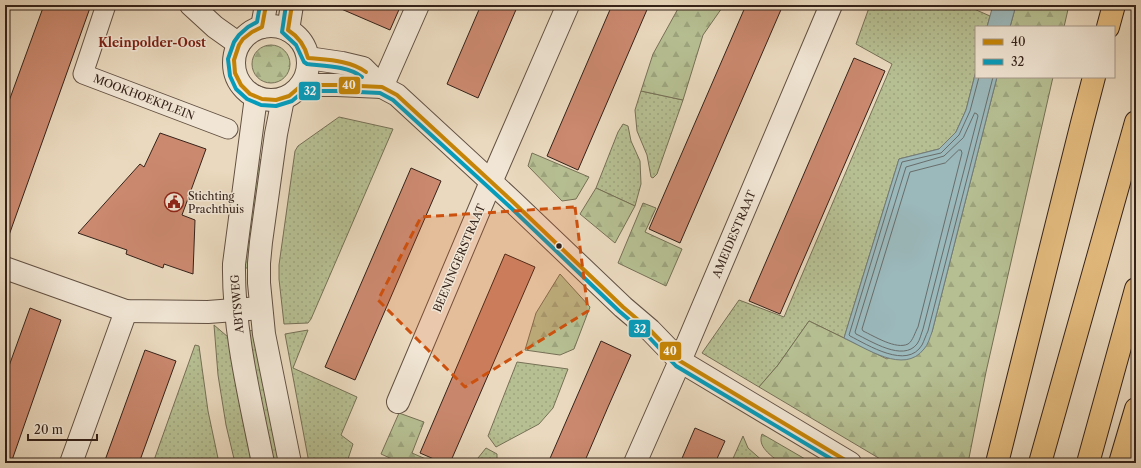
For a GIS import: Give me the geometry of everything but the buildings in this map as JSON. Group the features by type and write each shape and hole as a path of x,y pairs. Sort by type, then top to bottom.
{"highway":[{"path":"1100,26 1104,5"},
{"path":"1108,26 1114,5"},
{"path":"1082,123 1091,78"},
{"path":"997,463 1094,78"},
{"path":"1040,463 1136,122"},
{"path":"1088,463 1136,289"},
{"path":"1120,463 1136,408"}],"street":[{"name":"MOOKHOEKPLEIN","path":"106,5 84,74 228,129"},
{"path":"191,5 239,44"},
{"path":"262,27 266,5"},
{"path":"288,30 292,5"},
{"path":"382,87 418,5"},
{"name":"BEENINGERSTRAAT","path":"398,402 568,5"},
{"name":"AMEIDESTRAAT","path":"636,463 831,5"},
{"path":"276,26 293,33 302,42 308,58 308,72 302,85 292,94 283,99 269,101 250,94 241,85 234,68 234,56 239,44 249,33 262,27 276,26"},
{"path":"308,58 363,68 382,87 397,95 513,202 623,307 650,330 680,361 850,463"},
{"path":"302,85 382,87"},
{"name":"ABTSWEG","path":"256,97 234,264 233,287 235,310 263,463"},
{"path":"283,99 276,134 259,263 264,334 290,463"},
{"path":"5,268 126,312 208,312 261,308"},
{"path":"72,463 126,312"}],"highlighted area":[{"path":"575,207 588,311 465,387 378,300 421,217"}],"green space":[{"path":"680,5 724,5 703,35 683,100 641,91 653,54"},
{"path":"870,5 965,5 990,16 987,26 975,26 975,75 966,110 956,132 939,149 899,159 844,338 809,321 778,365 759,387 702,353 739,300 784,317 892,64 856,44"},
{"path":"1016,5 1069,5 1064,26 1010,26"},
{"path":"267,45 275,45 285,50 289,57 289,71 285,78 275,83 267,83 257,78 255,75 252,68 252,60 257,50 260,48"},
{"path":"997,78 1053,78 986,372 968,463 887,463 759,387 778,365 809,321 887,359 932,332"},
{"path":"641,91 683,100 657,174 653,178 651,177 647,155 637,131 635,110"},
{"path":"339,117 393,129 311,319 308,323 284,324 279,265 295,151 298,146"},
{"path":"623,124 628,126 631,141 640,161 641,184 635,206 596,188 618,132"},
{"path":"532,153 589,177 576,199 562,201 528,166"},
{"path":"254,159 263,160 249,268 242,268"},
{"path":"596,188 635,206 615,243 580,214"},
{"path":"643,203 656,208 645,232 682,249 666,286 618,263"},
{"path":"560,274 590,307 574,349 560,355 525,350 536,313"},
{"path":"214,325 228,337 232,346 255,463 235,463 226,425 218,375"},
{"path":"255,330 281,463 272,463 248,331"},
{"path":"308,330 293,368 357,397 341,435 353,444 348,459 329,463 309,463 285,334"},
{"path":"195,345 199,346 208,411 219,463 153,463"},
{"path":"517,362 568,369 553,408 539,424 496,447 488,436"},
{"path":"399,413 424,422 412,453 435,463 401,463 381,454"},
{"path":"762,434 812,463 780,463 763,447 761,443"},
{"path":"743,436 748,448 765,463 731,463"},
{"path":"486,448 497,454 497,463 474,463"}],"water":[{"path":"993,5 1016,5 1010,26 987,26"},
{"path":"975,75 975,78 997,78 928,343 916,356 906,360 896,360 885,357 844,338 899,159 939,149 956,132 966,110"}],"transit line":[{"name":"32","path":"260,5 257,22 248,27 239,35 234,42 228,59 230,76 236,89 247,99 261,105 276,106 292,101 304,91 337,91 380,93 393,100 509,206 619,311 646,334 676,366 838,463"},
{"name":"40","path":"266,5 262,27 243,39 239,45 234,60 235,73 241,85 250,94 262,99 276,100 289,96 302,85 337,85 382,87 397,95 513,202 623,307 650,330 680,361 850,463"},
{"name":"32","path":"286,5 282,32 296,45 304,62 307,64 343,69 356,73 362,77"},
{"name":"40","path":"292,5 288,30 301,42 308,58 346,63 366,72"}],"place":[{"name":"Stichting Prachthuis","path":"174,202"}],"district":[{"name":"Kleinpolder-Oost","path":"152,43"}]}
